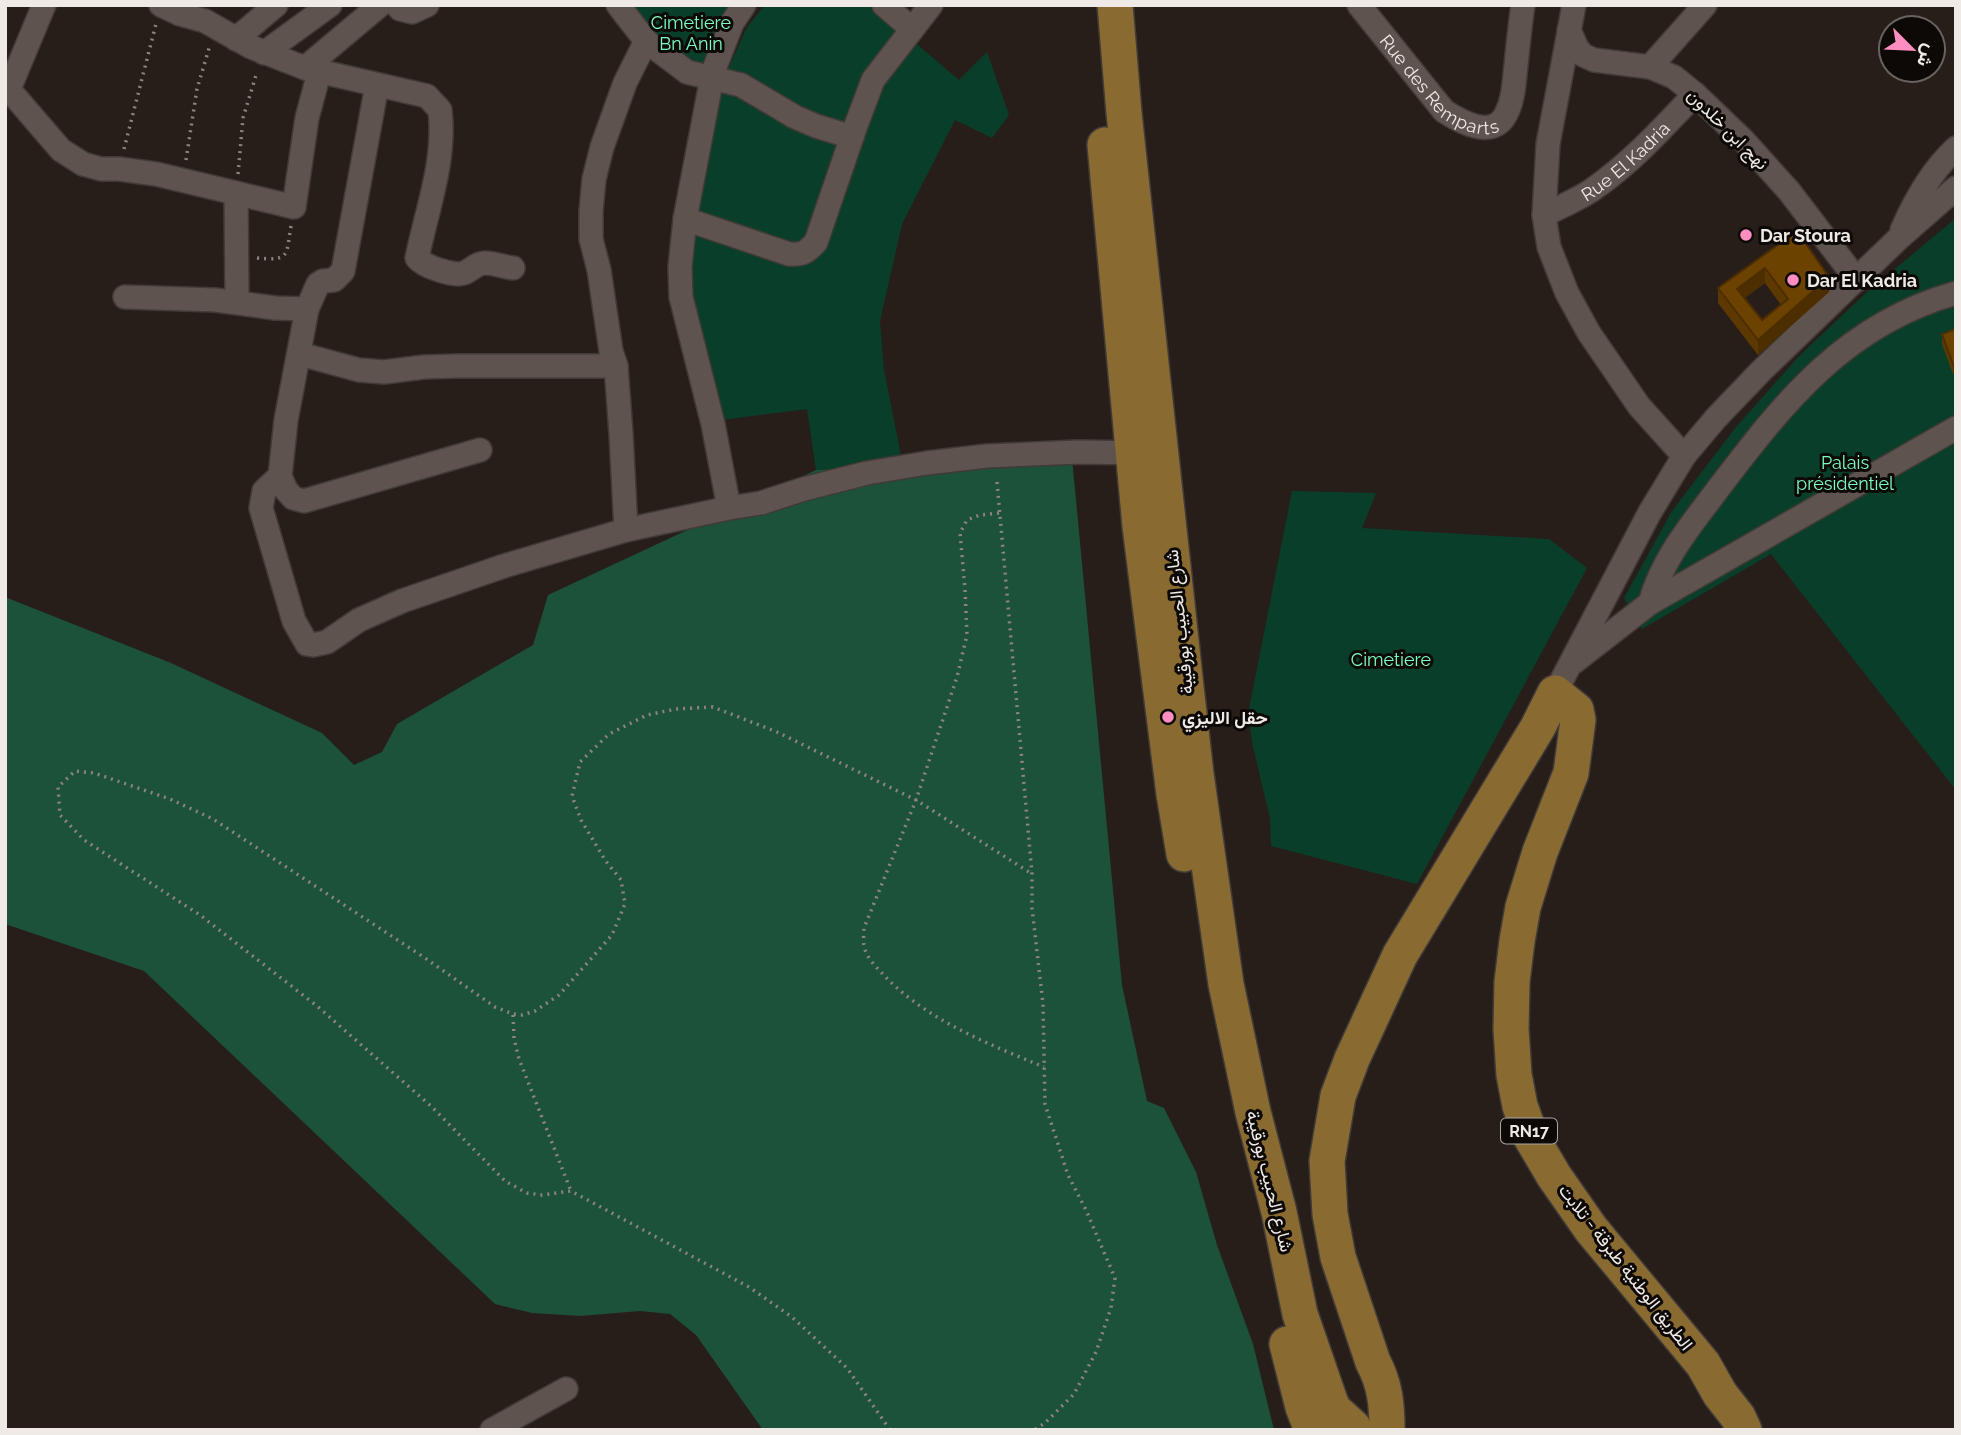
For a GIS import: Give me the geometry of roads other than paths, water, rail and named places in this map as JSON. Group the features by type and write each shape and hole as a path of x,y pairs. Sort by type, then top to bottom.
{"main road":[{"name":"شارع الحبيب بورقيبة","path":"1092,5 1147,453 1195,761 1226,984 1300,1314 1329,1401 1335,1410 1363,1429"},
{"name":"شارع الحبيب بورقيبة","path":"1115,5 1147,453 1140,526 1174,794 1209,998 1235,1115 1262,1217 1283,1330 1303,1408 1312,1430"},
{"path":"1363,1429 1362,1402 1373,1362 1338,1256 1330,1214 1327,1161 1338,1096 1400,955 1538,727 1562,680"},
{"name":"الطريق الوطنية طبرقة - تلابت","path":"1562,680 1578,720 1570,773 1540,852 1523,907 1512,982 1511,1029 1514,1075 1520,1105 1531,1137 1561,1186 1591,1229 1703,1364 1744,1430"},
{"path":"1538,727 1558,746 1570,773"}],"street":[{"path":"44,5 7,87 61,150 83,164 101,169 156,174 294,206 312,71 380,5"},
{"path":"161,5 180,14 214,17 236,38 312,71 427,96 440,110 441,145 417,258 437,269 456,274 463,274 485,263 513,268"},
{"path":"236,38 276,5"},
{"path":"264,52 330,5"},
{"path":"397,5 400,9 412,12 427,5"},
{"path":"618,5 646,41 687,72 741,85 795,117 852,137"},
{"path":"729,508 713,424 681,297 680,267 685,219 712,78 732,23 744,5"},
{"path":"884,5 912,29"},
{"path":"685,219 789,254 800,255 808,251 816,242 873,80 931,5"},
{"name":"Rue des Remparts","path":"1359,5 1444,111 1459,121 1485,128 1495,125 1505,116 1512,96 1522,5"},
{"path":"1574,5 1548,144 1544,215 1549,247 1567,293 1589,333 1639,406 1684,456"},
{"path":"1650,67 1705,5"},
{"name":"نهج ابن خلدون","path":"1569,30 1583,55 1594,60 1650,67 1674,77 1695,94 1743,140 1789,191 1857,280"},
{"path":"626,530 616,366 591,239 594,179 602,147 625,83 646,41"},
{"path":"377,85 343,271 334,280 318,284 307,309 286,420 280,476 293,498 304,501 480,450"},
{"name":"Rue El Kadria","path":"1544,215 1591,190 1609,176 1644,146 1695,94"},
{"path":"1899,238 1922,190 1956,148"},
{"path":"1562,680 1650,512 1684,456 1743,390 1899,238 1956,188"},
{"path":"236,193 237,302"},
{"path":"1650,603 1665,563 1684,534 1786,402 1817,371 1854,341 1895,316 1956,293"},
{"path":"125,297 179,298 307,309"},
{"path":"300,354 359,370 384,372 456,366 616,366"},
{"path":"1562,680 1650,603 1956,428"},
{"path":"280,476 264,491 261,508 294,621 307,644 313,645 327,642 359,620 402,601 504,566 626,530 761,503 867,473 927,463 1000,456 1078,452 1147,453"},
{"path":"492,1430 566,1389"}],"place":[{"name":"Dar Stoura","path":"1746,235"},
{"name":"Dar El Kadria","path":"1793,280"},
{"name":"حقل الاليزي","path":"1168,717"}],"park label":[{"name":"Cimetiere Bn Anin","path":"691,32"},
{"name":"Palais présidentiel","path":"1845,472"},
{"name":"Cimetiere","path":"1391,659"}]}
